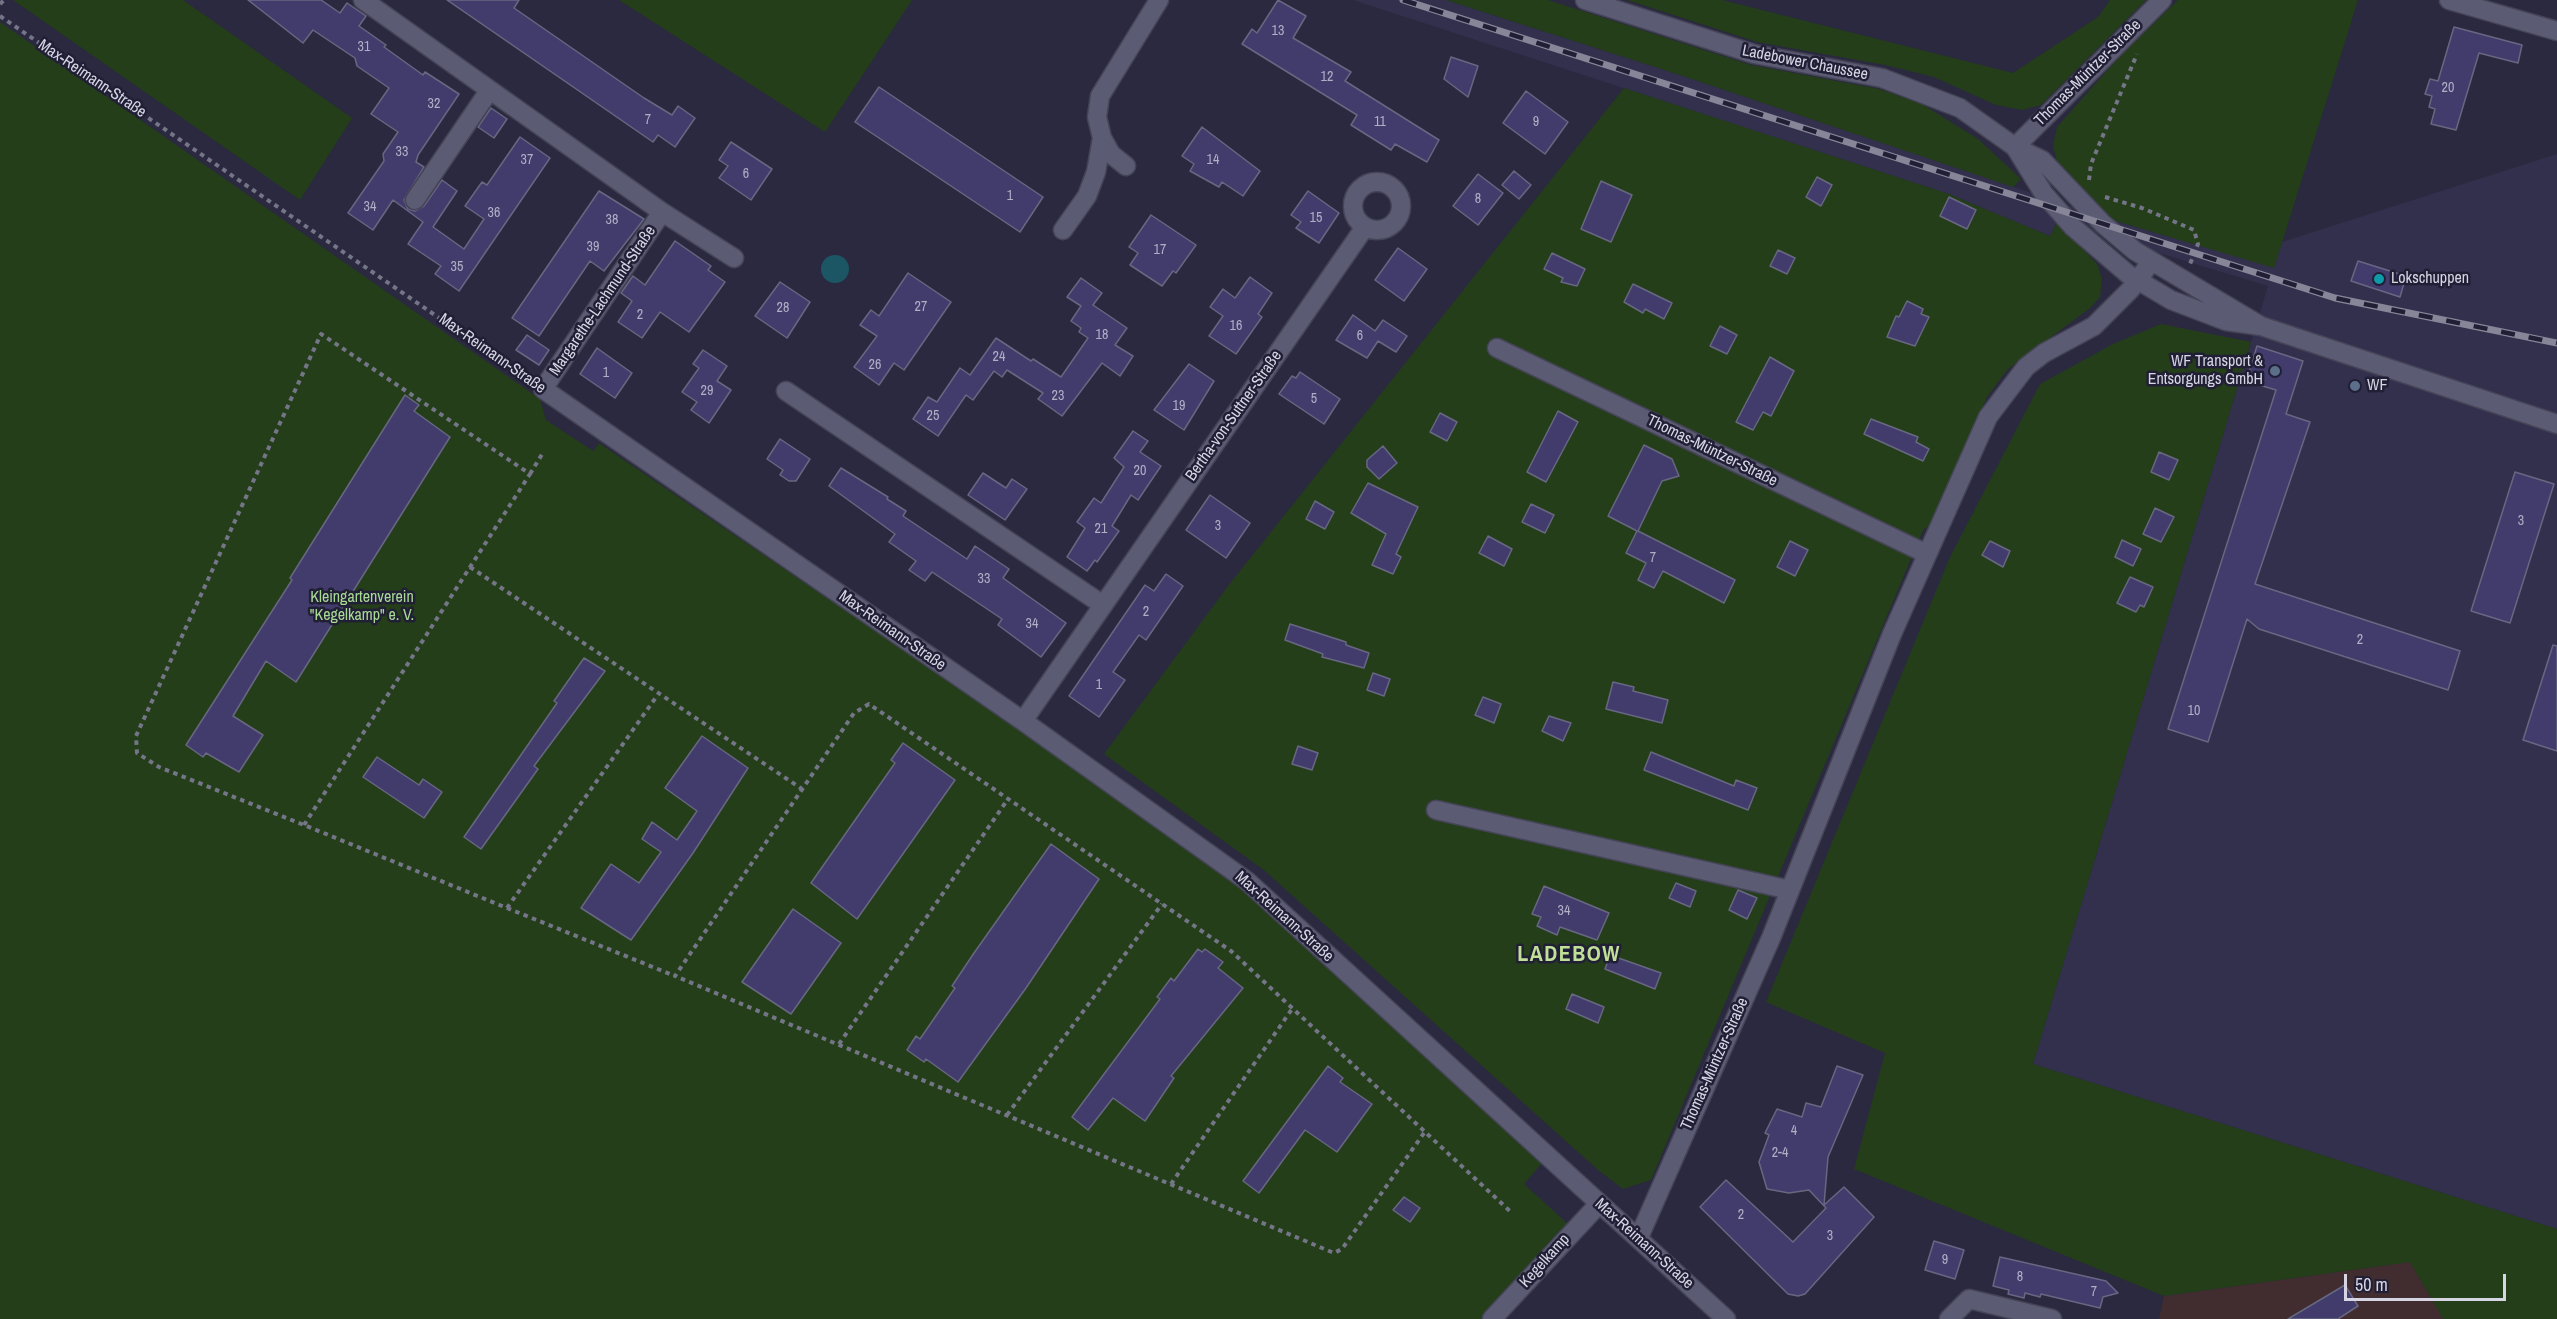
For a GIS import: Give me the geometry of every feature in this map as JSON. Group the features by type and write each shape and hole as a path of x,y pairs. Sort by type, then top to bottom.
{"street":[{"name":"Margarethe-Lachmund-Straße","path":"363,0 662,212 734,258"},
{"path":"1125,166 1111,154 1102,138 1097,117 1100,96 1159,0"},
{"name":"Ladebower Chaussee","path":"1585,0 1754,54 1882,78 1960,108 2015,147 2042,160 2117,237 2151,262 2261,326"},
{"name":"Thomas-Müntzer-Straße","path":"2015,147 2126,33 2162,0"},
{"path":"2449,0 2557,31"},
{"path":"415,200 489,91"},
{"path":"1063,230 1087,196 1096,172 1102,138"},
{"name":"Ladebower Chaussee","path":"2015,147 2030,175 2057,209 2088,240 2138,281 2194,310 2226,321 2261,326"},
{"name":"Margarethe-Lachmund-Straße","path":"543,389 662,212"},
{"name":"Bertha-von-Suttner-Straße","path":"1023,721 1365,227"},
{"name":"Thomas-Müntzer-Straße","path":"1639,1237 1790,890 1892,634 1988,417 2026,367 2094,326 2138,281 2151,262"},
{"path":"2261,326 2557,424"},
{"name":"Thomas-Müntzer-Straße","path":"1497,348 1927,554"},
{"name":"Max-Reimann-Straße","path":"543,389 1023,721 1247,881 1599,1204 1639,1237 1726,1319"},
{"path":"786,391 1103,605"},
{"path":"1436,810 1790,890"},
{"name":"Kegelkamp","path":"1495,1316 1599,1204"},
{"path":"1949,1319 1969,1299 2052,1319"}],"path":[{"path":"0,4 3,0"},
{"name":"Max-Reimann-Straße","path":"0,16 543,389"},
{"path":"2091,187 2088,178 2091,164 2138,49 2126,33"},
{"path":"2099,195 2142,208 2194,230 2198,244 2181,281"},
{"path":"530,474 321,334 136,735 137,753 159,767 675,976 1334,1253 1342,1249 1424,1133"},
{"path":"304,825 544,451"},
{"path":"470,567 802,789"},
{"path":"507,908 659,693"},
{"path":"675,976 854,713 869,704 1231,951 1424,1133 1512,1212"},
{"path":"839,1044 1008,799"},
{"path":"1007,1115 1162,904"},
{"path":"1171,1184 1292,1009"}],"shaded area":[{"path":"1353,0 1446,0 1683,76 2109,219 2274,267 2282,242 2557,154 2557,1229 2033,1064 2268,286 2057,222 2050,236 1949,194"},
{"path":"835,255 845,259 849,269 845,279 835,283 825,279 821,269 825,259"},
{"path":"2410,1262 2443,1319 2159,1319 2164,1296"}],"green space":[{"path":"13,0 183,0 352,118 300,200"},
{"path":"619,0 912,0 825,132"},
{"path":"1446,0 1548,0 1751,65 1879,89 1922,104 1978,139 2021,179 2013,187 1683,76"},
{"path":"1627,0 1722,0 2013,73 2098,17 2110,0 2146,0 2041,105 2022,110 1996,105 1934,77 1885,65 1757,42"},
{"path":"2178,0 2358,0 2274,268 2109,219 2059,169 2053,146 2057,127 2121,55"},
{"name":"Kleingartenverein \"Kegelkamp\" e. V.","path":"0,22 540,399 546,420 593,451 599,443 1018,728 1266,906 1544,1161 1524,1184 1569,1225 1483,1319 0,1319"},
{"path":"1624,88 1949,194 2050,236 2057,222 2097,264 2102,279 2100,297 2090,308 2007,370 1987,397 1934,523 1924,529 1915,549 1651,1180 1623,1189 1598,1170 1265,871 1104,754 1228,586"},
{"path":"2161,324 2251,342 2033,1064 2557,1229 2557,1319 2443,1319 2410,1262 2164,1296 1854,1169 1885,1053 1766,1002 1950,557 2040,384 2113,344"}],"building":[{"path":"248,0 321,0 340,13 347,3 366,16 359,26 386,45 384,47 423,75 425,72 459,94 418,155 416,162 424,167 404,200 408,209 415,211 424,206 442,180 457,191 433,227 464,249 484,219 465,206 482,182 487,185 520,137 550,158 459,291 435,274 441,266 408,244 423,222 393,200 373,230 348,213 384,161 383,154 398,132 371,114 389,88 357,66 355,58 313,30 303,43"},
{"path":"447,0 519,0 514,8 644,98 672,115 678,106 695,118 675,147 658,135 653,142"},
{"path":"1278,0 1306,16 1293,38 1351,72 1345,81 1439,140 1427,162 1395,144 1391,150 1351,125 1357,115 1242,44 1252,29 1257,33"},
{"path":"2454,27 2522,45 2518,63 2479,53 2456,130 2431,124 2435,109 2429,107 2432,96 2425,94 2430,79 2438,81"},
{"path":"1451,57 1478,66 1468,97 1444,79"},
{"path":"879,87 1043,197 1020,232 855,122"},
{"path":"1526,91 1568,122 1545,154 1503,123"},
{"path":"491,108 507,119 494,138 478,127"},
{"path":"1202,127 1260,171 1243,196 1222,182 1219,187 1190,171 1194,164 1182,156"},
{"path":"731,142 772,169 751,200 719,178 728,166 719,160"},
{"path":"1514,171 1531,185 1519,199 1502,185"},
{"path":"1478,174 1503,193 1478,225 1453,206"},
{"path":"1817,177 1832,185 1821,206 1806,197"},
{"path":"1601,181 1632,195 1611,242 1581,229"},
{"path":"599,191 644,219 604,271 590,261 539,336 512,318"},
{"path":"1308,191 1339,213 1319,243 1296,228 1301,222 1291,215"},
{"path":"1949,197 1976,210 1967,229 1940,216"},
{"path":"1151,215 1196,245 1176,273 1173,271 1162,286 1130,265 1138,253 1129,247"},
{"path":"675,241 711,266 708,270 725,282 689,332 660,312 642,338 618,322 632,301 621,293 633,276 645,285"},
{"path":"1398,248 1427,269 1404,301 1375,280"},
{"path":"1778,250 1795,258 1787,274 1770,266"},
{"path":"1552,253 1585,269 1577,286 1561,282 1563,278 1544,269"},
{"name":"Lokschuppen","path":"2358,261 2406,276 2400,297 2351,281"},
{"path":"908,273 951,302 904,370 894,363 879,385 854,367 877,336 860,325 871,310 879,316"},
{"path":"1250,277 1272,293 1258,314 1262,317 1236,354 1209,336 1223,316 1210,307 1223,289 1235,298"},
{"path":"1081,278 1102,293 1093,305 1127,328 1115,345 1133,356 1120,376 1102,363 1062,416 1038,399 1043,393 1007,370 1002,377 994,371 973,400 966,395 938,436 913,419 928,397 937,402 960,368 970,375 996,338 1061,377 1088,338 1079,332 1081,328 1071,321 1081,306 1067,297"},
{"path":"780,282 810,302 787,338 755,316"},
{"path":"1633,284 1672,303 1664,319 1645,309 1643,313 1624,302"},
{"path":"1907,301 1923,309 1921,314 1929,317 1915,346 1887,337 1896,316 1899,317"},
{"path":"1353,315 1375,331 1383,320 1407,336 1396,352 1378,341 1367,358 1336,340"},
{"path":"1720,326 1737,335 1727,354 1710,346"},
{"path":"527,335 549,350 539,365 516,350"},
{"path":"2257,346 2303,361 2286,414 2310,422 2255,584 2460,651 2448,690 2259,629 2247,619 2208,742 2168,729 2276,390 2246,381"},
{"path":"597,348 632,373 615,398 580,374"},
{"path":"703,350 727,366 717,381 731,390 709,423 691,410 697,402 682,392 699,368 693,364"},
{"path":"1770,357 1794,371 1771,416 1763,412 1753,430 1736,422"},
{"path":"1189,364 1214,381 1184,430 1154,410"},
{"path":"1300,372 1340,399 1324,424 1279,394 1292,376 1296,378"},
{"path":"405,395 419,405 414,411 450,437 296,682 266,661 233,716 263,735 239,772 206,753 203,757 186,745 292,580 290,578"},
{"path":"1558,411 1578,422 1546,482 1527,472"},
{"path":"1440,413 1457,422 1447,441 1430,432"},
{"path":"1871,419 1918,437 1916,442 1929,449 1923,461 1864,434"},
{"path":"1133,431 1148,441 1140,452 1161,466 1138,500 1131,495 1112,526 1119,531 1097,562 1095,560 1087,571 1067,557 1085,528 1077,522 1094,498 1101,503 1124,467 1114,458"},
{"path":"780,439 810,459 796,481 789,481 780,475 783,470 767,459"},
{"path":"1644,445 1672,459 1679,476 1662,481 1638,531 1735,580 1724,603 1663,571 1654,588 1638,580 1646,563 1626,553 1637,531 1608,516"},
{"path":"1383,446 1397,463 1379,479 1367,467 1367,460"},
{"path":"2159,452 2178,460 2169,480 2151,472"},
{"path":"841,468 888,497 887,499 906,511 903,516 967,559 975,546 1009,569 1003,578 1066,623 1041,657 998,625 1002,619 932,572 925,581 909,570 916,561 889,542 895,534 829,486"},
{"path":"2515,472 2554,484 2510,623 2471,611"},
{"path":"983,473 1006,488 1012,479 1027,489 1005,520 968,495"},
{"path":"1368,483 1418,507 1396,554 1401,557 1393,574 1372,565 1386,534 1351,513"},
{"path":"1210,495 1250,523 1226,558 1186,530"},
{"path":"1315,501 1334,512 1325,529 1306,519"},
{"path":"1531,504 1554,515 1545,533 1522,522"},
{"path":"2155,508 2174,517 2161,542 2143,534"},
{"path":"1488,536 1512,549 1504,566 1479,553"},
{"path":"2122,540 2141,549 2133,566 2115,557"},
{"path":"1790,541 1808,550 1795,576 1777,567"},
{"path":"1990,541 2010,551 2003,567 1982,555"},
{"path":"1166,574 1183,586 1146,640 1139,635 1113,672 1125,680 1099,717 1069,696 1145,585 1154,591"},
{"path":"2130,577 2153,587 2144,607 2140,605 2136,612 2117,603"},
{"path":"1290,624 1346,642 1346,645 1369,653 1364,668 1322,657 1323,654 1285,640"},
{"path":"2553,645 2557,646 2557,751 2523,740"},
{"path":"584,658 605,671 534,766 538,769 481,849 464,837 557,703 554,701"},
{"path":"1373,673 1390,679 1384,696 1367,690"},
{"path":"1613,682 1634,687 1633,691 1668,700 1662,723 1606,709"},
{"path":"1483,697 1501,704 1494,723 1475,715"},
{"path":"1549,716 1571,723 1563,741 1542,731"},
{"path":"702,736 748,768 693,853 631,940 581,908 611,864 639,883 661,852 642,839 652,822 677,840 697,811 665,788"},
{"path":"903,743 955,780 857,919 811,883 895,763 891,760"},
{"path":"1298,746 1318,753 1312,770 1292,764"},
{"path":"1651,752 1734,786 1736,780 1757,788 1748,810 1644,770"},
{"path":"377,757 419,785 423,779 442,792 424,818 363,777"},
{"path":"1051,844 1099,879 1026,988 958,1082 926,1059 924,1062 907,1050 916,1036 920,1039 955,988 952,986 974,953"},
{"path":"1676,883 1696,891 1690,907 1669,898"},
{"path":"1544,886 1609,913 1597,940 1560,927 1557,935 1537,926 1541,917 1532,914"},
{"path":"1738,890 1757,898 1747,919 1729,910"},
{"path":"793,909 841,943 791,1014 742,982"},
{"path":"1198,949 1202,952 1205,949 1223,962 1218,968 1243,988 1171,1076 1174,1078 1145,1121 1113,1098 1088,1130 1072,1117 1160,999 1157,997 1171,978 1174,981"},
{"path":"1610,955 1661,973 1655,989 1605,969"},
{"path":"1572,994 1604,1007 1598,1023 1566,1009"},
{"path":"1328,1066 1343,1078 1340,1082 1372,1104 1337,1152 1305,1130 1259,1193 1243,1181"},
{"path":"1837,1066 1863,1075 1828,1157 1824,1205 1844,1187 1874,1217 1805,1294 1798,1296 1788,1294 1700,1207 1726,1180 1793,1242 1826,1208 1809,1190 1789,1193 1767,1189 1759,1162 1769,1135 1765,1133 1777,1109 1802,1117 1806,1103 1821,1107"},
{"path":"1404,1197 1420,1208 1410,1222 1393,1210"},
{"path":"1934,1241 1964,1250 1955,1279 1925,1270"},
{"path":"2000,1257 2106,1281 2118,1293 2103,1297 2100,1308 2041,1294 2040,1297 2025,1293 2024,1298 2008,1294 2009,1290 1993,1286"},
{"path":"2345,1285 2358,1306 2338,1319 2288,1319"}],"railway":[{"path":"1403,0 2335,298 2557,343"}],"place":[{"name":"Lokschuppen","path":"2379,279"},
{"name":"WF Transport & Entsorgungs GmbH","path":"2275,371"},
{"name":"WF","path":"2355,386"}],"district":[{"name":"LADEBOW","path":"1569,955"}]}
